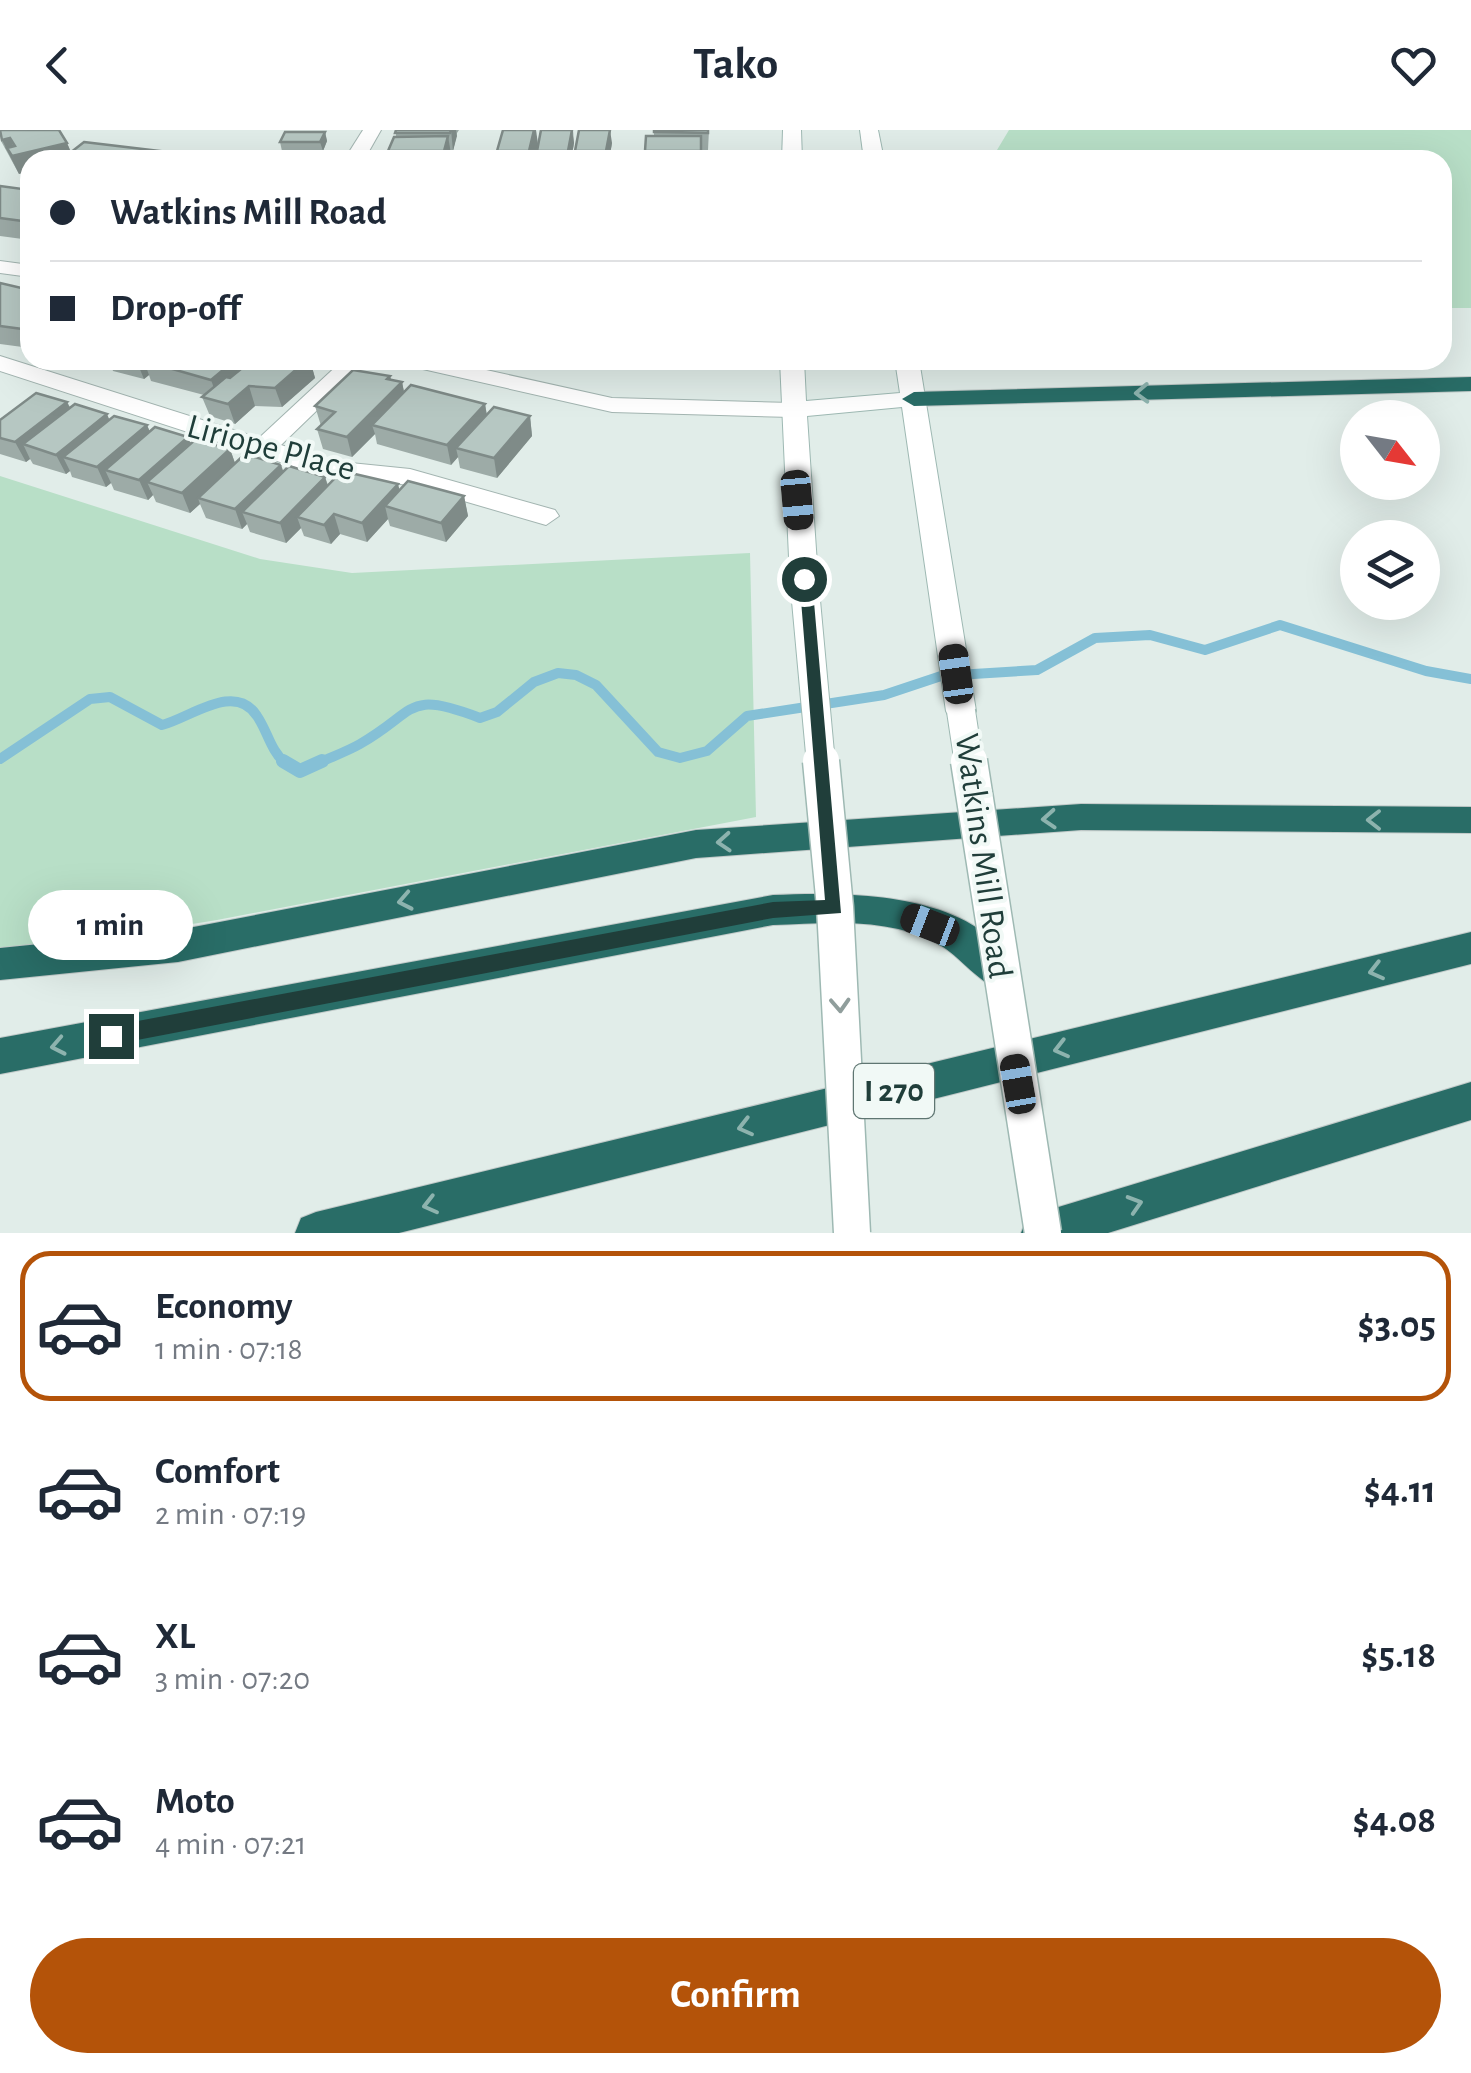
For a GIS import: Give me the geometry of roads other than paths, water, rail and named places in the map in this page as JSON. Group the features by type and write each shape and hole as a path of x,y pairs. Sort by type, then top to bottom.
{"highway":[{"path":"914,399 1471,384"},
{"path":"0,964 178,946 696,844 1080,817 1471,820"},
{"path":"0,1056 773,910 835,908 904,916 956,935 999,973"},
{"name":"I 270","path":"316,1233 1471,948"},
{"path":"1043,1233 1471,1101"}],"main road":[{"name":"Liriope Place","path":"0,364 346,473 410,477 546,516"},
{"path":"262,448 346,370"},
{"path":"453,370 563,398 612,404 792,410 914,399"},
{"path":"792,370 797,500 835,908 852,1233"},
{"name":"Watkins Mill Road","path":"910,370 999,973 1043,1233"},
{"path":"489,528 508,505"}],"waterway":[{"path":"316,764 360,744 414,708 438,705 480,718 497,712 534,682 558,673 576,675 596,685 658,752 680,758 707,751 747,716 884,695 941,676 1037,670 1095,638 1150,635 1205,650 1280,625 1426,671 1471,679"},
{"path":"0,759 90,699 110,697 162,725 225,702 248,706 284,761"},
{"path":"284,761 300,771 322,761"}]}
